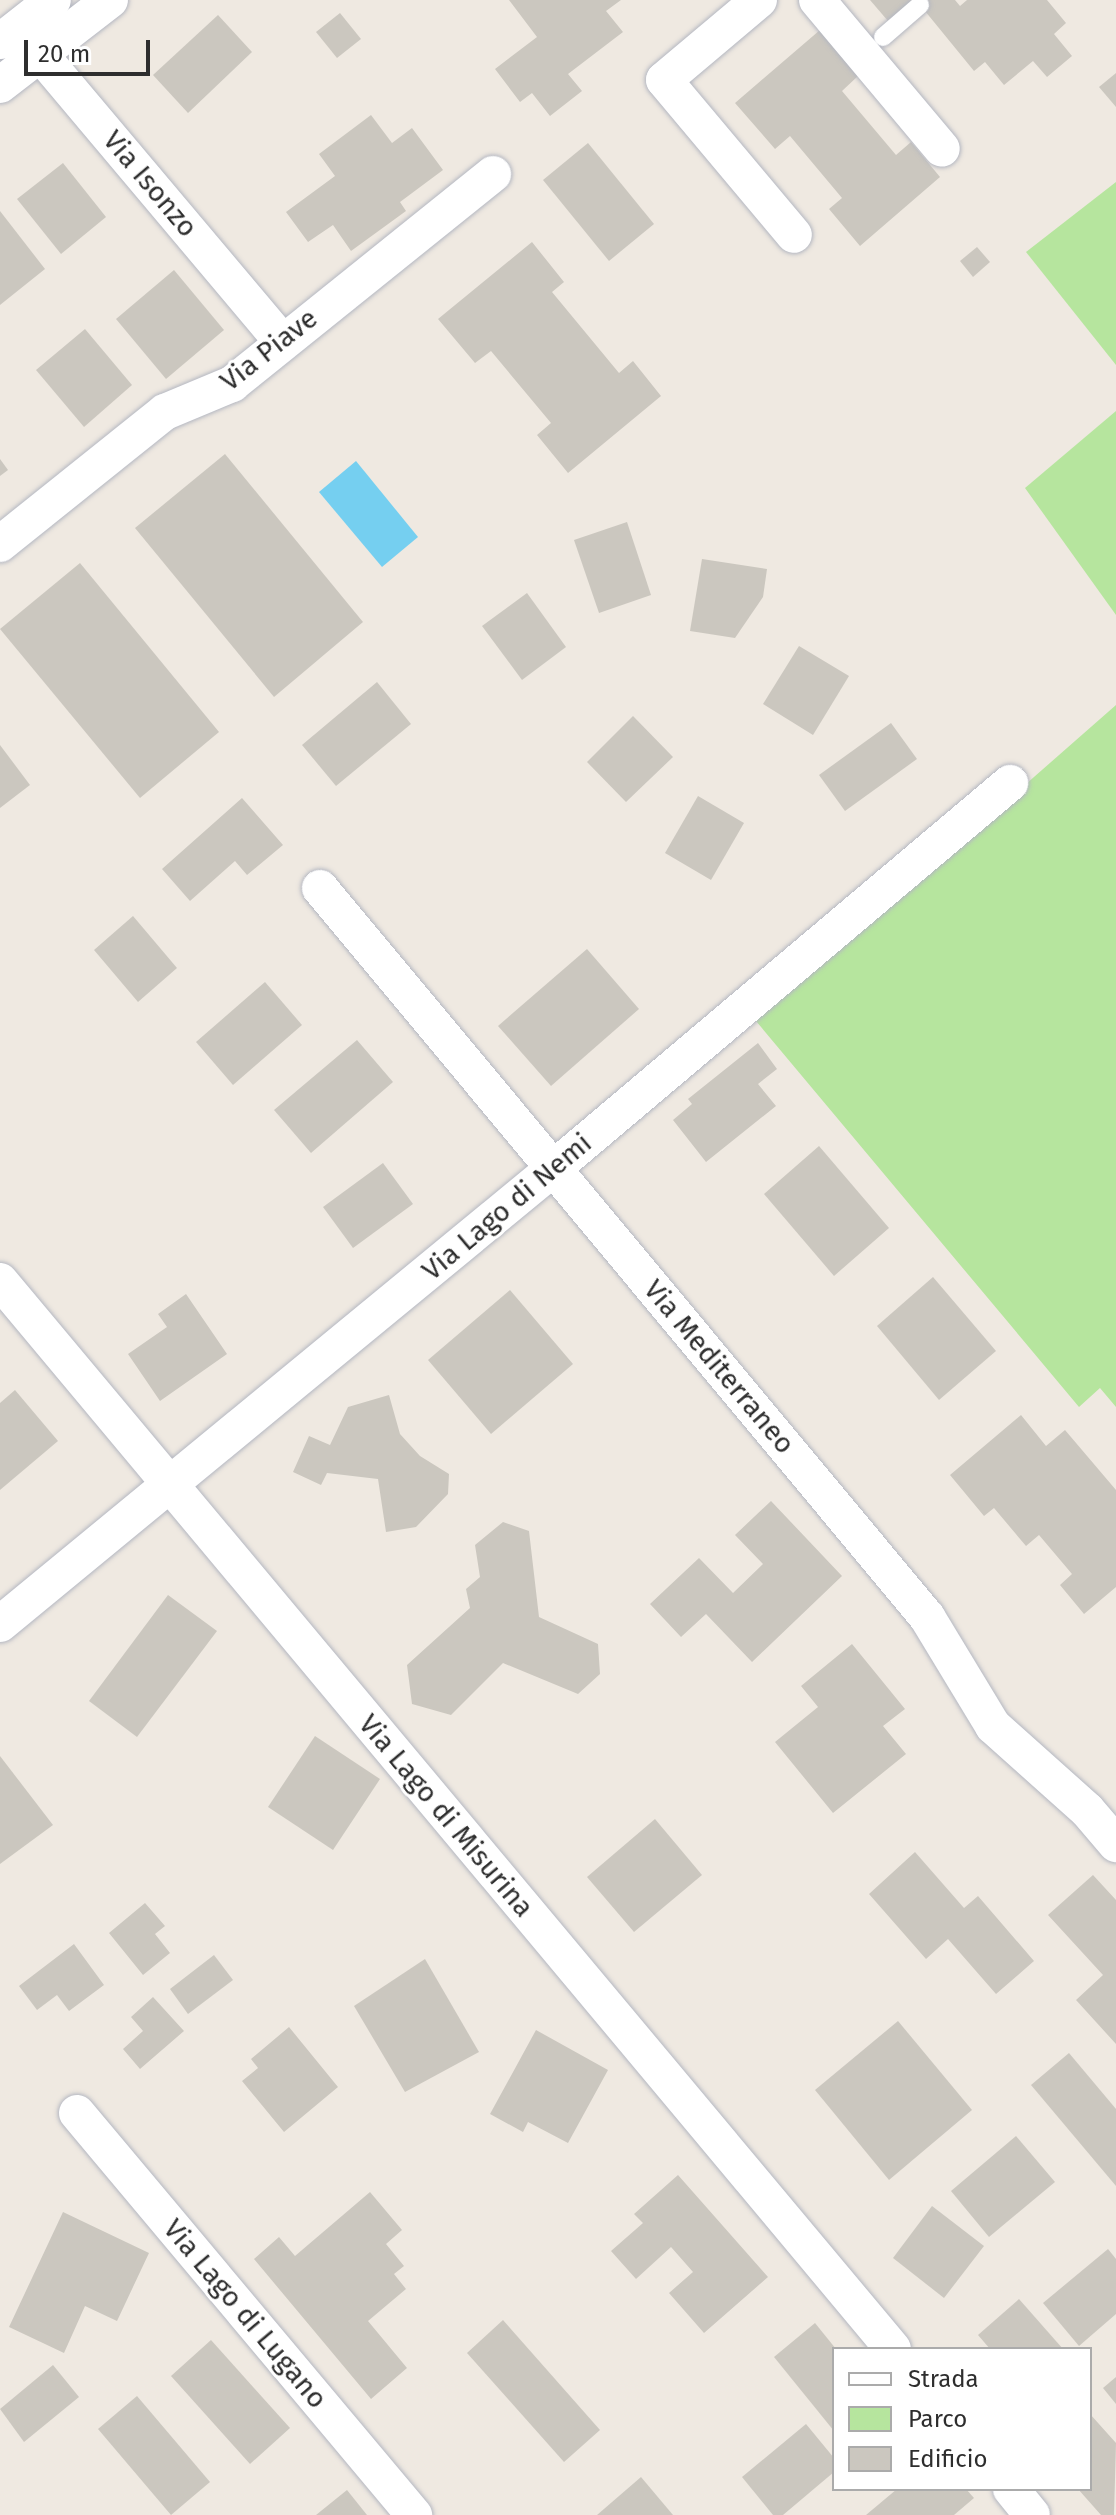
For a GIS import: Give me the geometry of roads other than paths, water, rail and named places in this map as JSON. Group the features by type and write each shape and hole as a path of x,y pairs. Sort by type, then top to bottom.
{"street":[{"path":"0,85 19,41 53,0"},
{"path":"19,41 110,0"},
{"path":"759,0 721,12 664,80 794,235"},
{"path":"817,0 942,149"},
{"name":"Via Isonzo","path":"19,41 282,341"},
{"name":"Via Piave","path":"0,544 165,412 226,387 493,174"},
{"name":"Via Lago di Nemi","path":"0,1624 554,1168 1010,783"},
{"name":"Via Mediterraneo","path":"320,888 927,1617 993,1726 1087,1810 1116,1844"},
{"name":"Via Lago di Misurina","path":"0,1281 891,2347"},
{"name":"Via Lago di Lugano","path":"77,2113 414,2515"},
{"path":"1013,2491 1032,2515"}],"lane":[{"path":"883,37 920,5"}],"water":[{"path":"356,461 418,537 382,567 319,492"}]}
